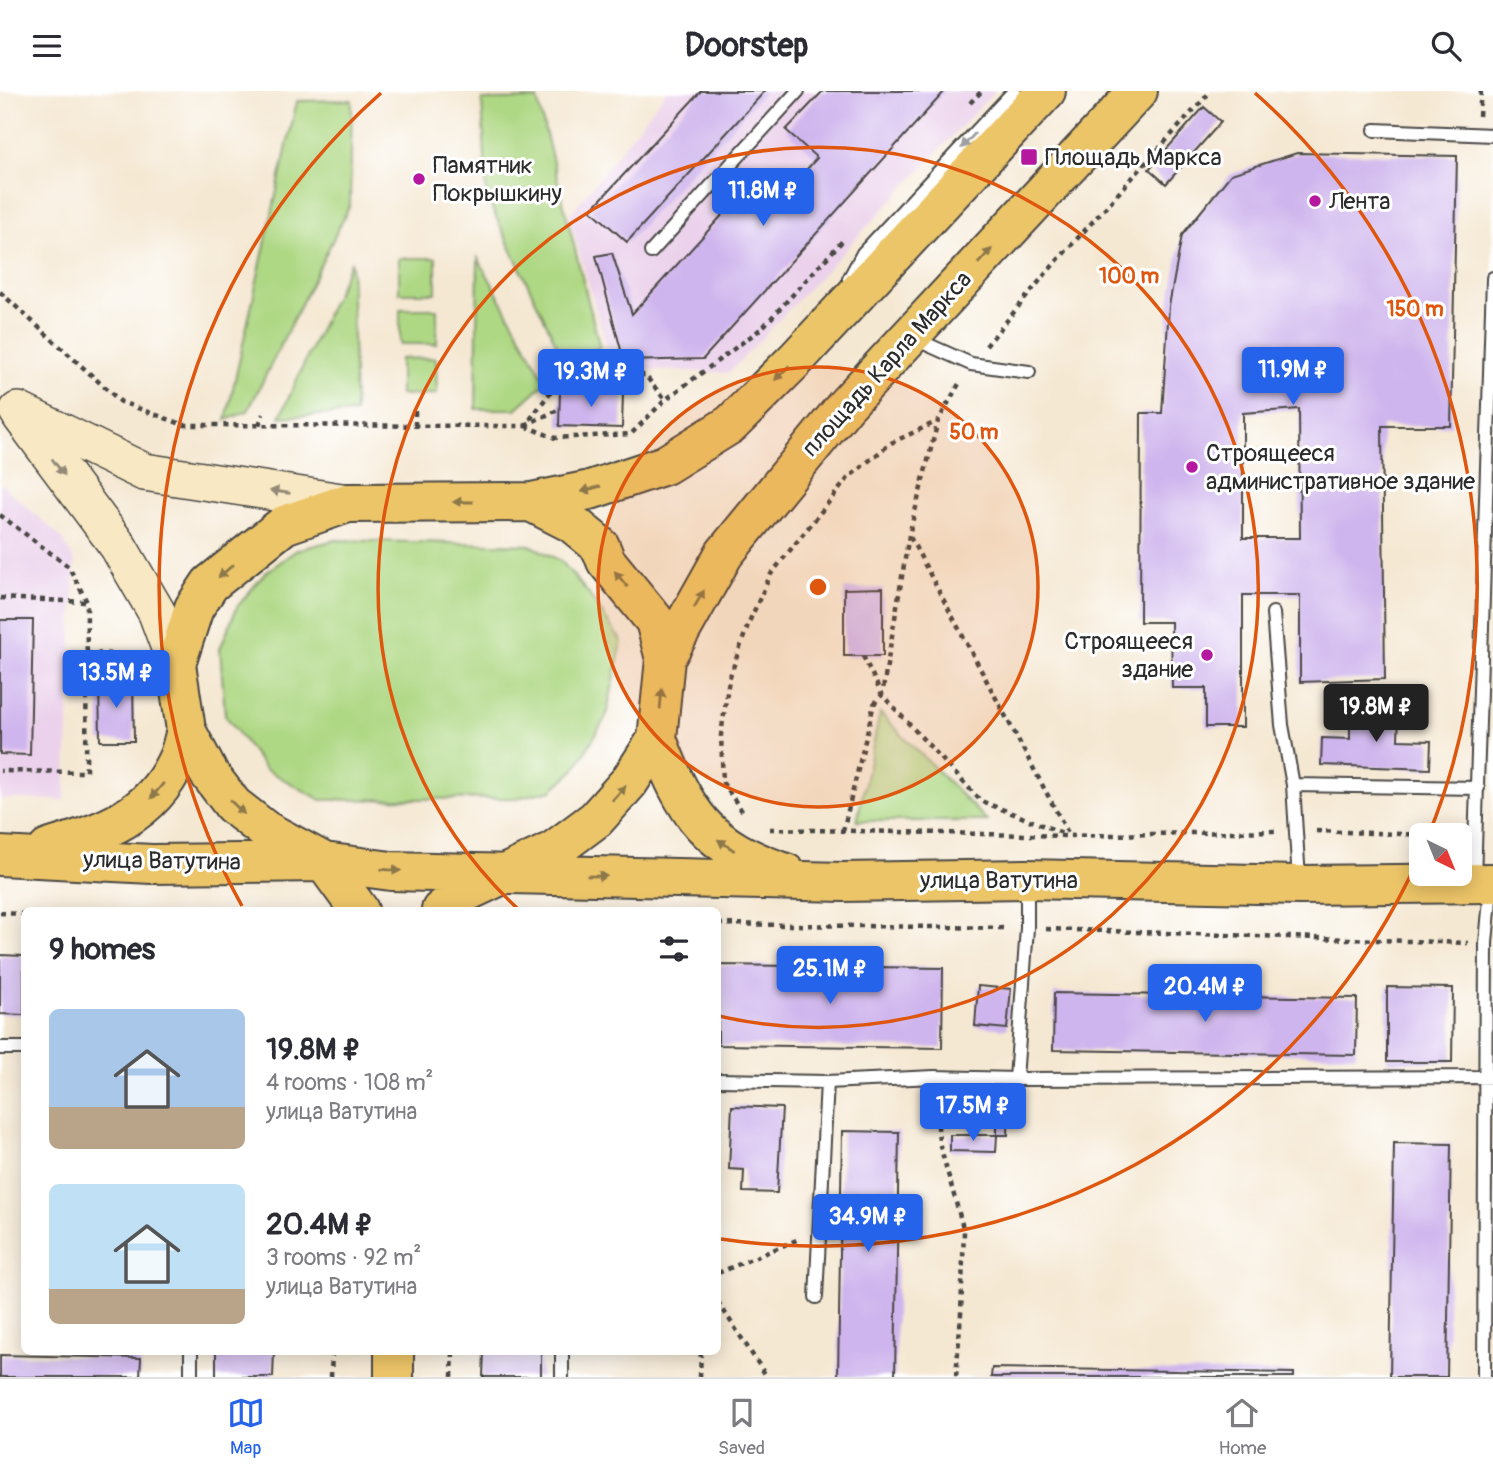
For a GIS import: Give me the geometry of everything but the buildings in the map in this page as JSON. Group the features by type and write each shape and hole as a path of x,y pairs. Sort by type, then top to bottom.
{"main road":[{"name":"площадь Карла Маркса","path":"9,404 144,472 348,503 531,502 590,490 665,465 731,424 817,337 1046,91"},
{"name":"площадь Карла Маркса","path":"665,659 724,554 846,405 1138,91"},
{"name":"площадь Карла Маркса","path":"9,404 118,546 157,613 176,664 186,730 208,772 233,805 265,830 324,862 391,871 505,873"},
{"name":"площадь Карла Маркса","path":"445,907 462,894 554,851 596,819 629,782 657,739 665,659 655,621 606,561 600,546 572,523 531,502"},
{"name":"площадь Карла Маркса","path":"176,664 194,608 210,584 284,525 348,503"},
{"path":"13,856 102,832 133,815 158,792 177,762 186,730"},
{"path":"657,739 672,777 691,812 710,833 733,850 811,881"},
{"name":"улица Ватутина","path":"13,856 152,864 324,862"},
{"name":"площадь Карла Маркса","path":"324,862 357,907"},
{"name":"улица Ватутина","path":"505,873 811,881 1027,879 1300,885 1486,883"},
{"path":"394,1355 394,1377"}],"lane":[{"path":"651,252 798,91"},
{"name":"площадь Карла Маркса","path":"817,337 863,253 1014,91"},
{"path":"1375,130 1493,135"},
{"path":"1484,1377 1490,1077 1486,883 1478,788 1493,278"},
{"path":"911,337 971,364 1029,372"},
{"path":"1273,613 1282,725 1293,785 1300,885"},
{"path":"1293,785 1478,788"},
{"path":"1016,1079 1027,928 1027,879"},
{"path":"0,1048 21,1048"},
{"path":"721,1080 827,1081 934,1077 1490,1077"},
{"path":"816,1297 827,1081"},
{"path":"191,1355 191,1377"},
{"path":"562,1355 562,1377"}],"path":[{"path":"963,111 982,91"},
{"path":"843,831 874,704 882,695 909,535 938,421 971,364 1047,272 1211,91"},
{"path":"0,292 121,402 184,425 525,426 555,438 631,434 665,400 762,328 853,229"},
{"path":"556,368 561,378"},
{"path":"561,378 645,375 665,400"},
{"path":"525,426 561,378"},
{"path":"525,426 560,409"},
{"path":"415,411 415,425"},
{"path":"259,425 263,414"},
{"path":"749,816 740,810 723,783 721,736 729,679 749,622 771,575 849,477 891,443 938,421"},
{"path":"0,515 69,568 87,602 86,772 0,771"},
{"path":"909,535 1069,835"},
{"path":"0,598 87,602"},
{"path":"86,653 117,654 116,679"},
{"path":"863,656 882,695 981,801 1069,835"},
{"path":"766,829 1069,835 1296,830 1409,834"},
{"path":"0,913 21,914"},
{"path":"721,924 1027,928 1486,943"},
{"path":"934,1077 939,1142 964,1231 956,1377"},
{"path":"721,1272 820,1230"},
{"path":"721,1307 767,1377"},
{"path":"331,1377 332,1355"},
{"path":"452,1377 453,1355"},
{"path":"700,1377 701,1355"}],"shaded area":[{"path":"667,91 995,91 729,373 613,368 569,216"},
{"path":"0,483 62,538 75,562 65,800 0,799"}],"green space":[{"path":"537,99 600,348 563,358 487,198 482,100"},
{"path":"352,100 350,205 248,411 226,420 297,101"},
{"path":"399,258 436,258 436,293 399,293"},
{"path":"478,258 546,382 516,409 476,409"},
{"path":"351,261 355,413 280,417"},
{"path":"400,309 437,309 437,344 400,344"},
{"path":"436,358 437,394 400,395 400,359"},
{"path":"335,540 530,545 561,561 588,593 622,642 606,717 575,769 552,790 517,798 321,800 265,769 225,715 220,649 237,607 265,573 297,550"},
{"path":"880,713 987,821 857,821"}],"place":[{"name":"Площадь Маркса","path":"1029,157"},
{"name":"Памятник Покрышкину","path":"419,179"},
{"name":"Лента","path":"1315,201"},
{"name":"Строящееся административное здание","path":"1192,467"},
{"name":"Строящееся здание","path":"1207,655"}]}
